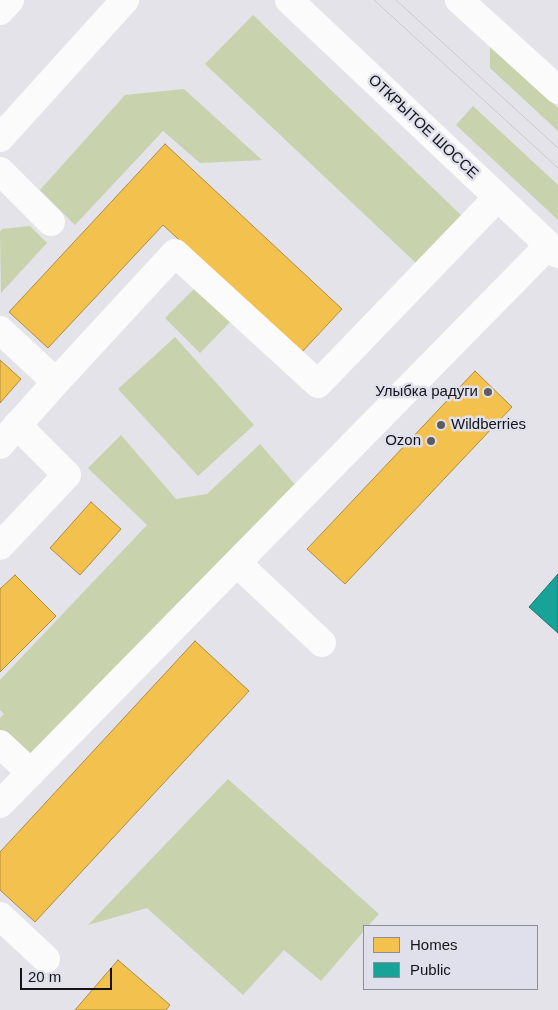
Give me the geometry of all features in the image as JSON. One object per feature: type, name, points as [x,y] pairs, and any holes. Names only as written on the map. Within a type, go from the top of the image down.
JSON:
[{"type":"street","points":[[0,11],[10,0]]},
{"type":"street","points":[[0,138],[124,0]]},
{"type":"street","name":"ОТКРЫТОЕ ШОССЕ","points":[[289,0],[553,250]]},
{"type":"street","points":[[459,0],[558,90]]},
{"type":"street","points":[[0,171],[51,222]]},
{"type":"street","points":[[0,546],[67,475],[9,435],[176,253],[318,384],[497,198]]},
{"type":"street","points":[[0,804],[236,564],[553,250]]},
{"type":"street","points":[[0,330],[56,382]]},
{"type":"street","points":[[236,564],[322,643]]},
{"type":"street","points":[[0,744],[31,773]]},
{"type":"street","points":[[0,916],[46,959]]},
{"type":"green space","points":[[253,15],[463,217],[417,264],[205,64]]},
{"type":"green space","points":[[490,44],[558,108],[558,131],[490,68]]},
{"type":"green space","points":[[184,89],[262,160],[200,163],[163,131],[75,225],[40,190],[125,95]]},
{"type":"green space","points":[[473,106],[558,185],[558,220],[456,125]]},
{"type":"green space","points":[[30,226],[47,243],[1,293],[0,232],[2,229]]},
{"type":"green space","points":[[197,286],[233,319],[200,353],[165,318]]},
{"type":"green space","points":[[175,337],[254,425],[198,476],[118,389]]},
{"type":"green space","points":[[121,435],[176,499],[207,494],[260,444],[298,488],[29,761],[0,732],[0,718],[4,714],[0,710],[0,680],[147,525],[88,468]]},
{"type":"green space","points":[[228,779],[379,914],[369,925],[363,925],[363,932],[321,981],[284,950],[243,995],[147,908],[88,925]]},
{"type":"building: Homes","points":[[165,144],[342,309],[301,353],[163,225],[48,348],[9,312]]},
{"type":"building: Homes","points":[[0,360],[21,379],[0,403]]},
{"type":"building: Homes","points":[[475,371],[512,407],[345,584],[307,549]]},
{"type":"building: Homes","points":[[91,502],[121,529],[80,575],[50,548]]},
{"type":"building: Homes","points":[[15,575],[56,616],[0,672],[0,589]]},
{"type":"building: Homes","points":[[195,641],[249,691],[35,922],[0,890],[0,852]]},
{"type":"building: Homes","points":[[118,960],[170,1005],[166,1010],[75,1010]]},
{"type":"building: Public","points":[[558,574],[558,633],[529,607]]},
{"type":"tram line","points":[[374,0],[558,168]]},
{"type":"tram line","points":[[396,0],[558,148]]},
{"type":"place","name":"Улыбка радуги","points":[[488,392]]},
{"type":"place","name":"Wildberries","points":[[441,425]]},
{"type":"place","name":"Ozon","points":[[431,441]]}]
